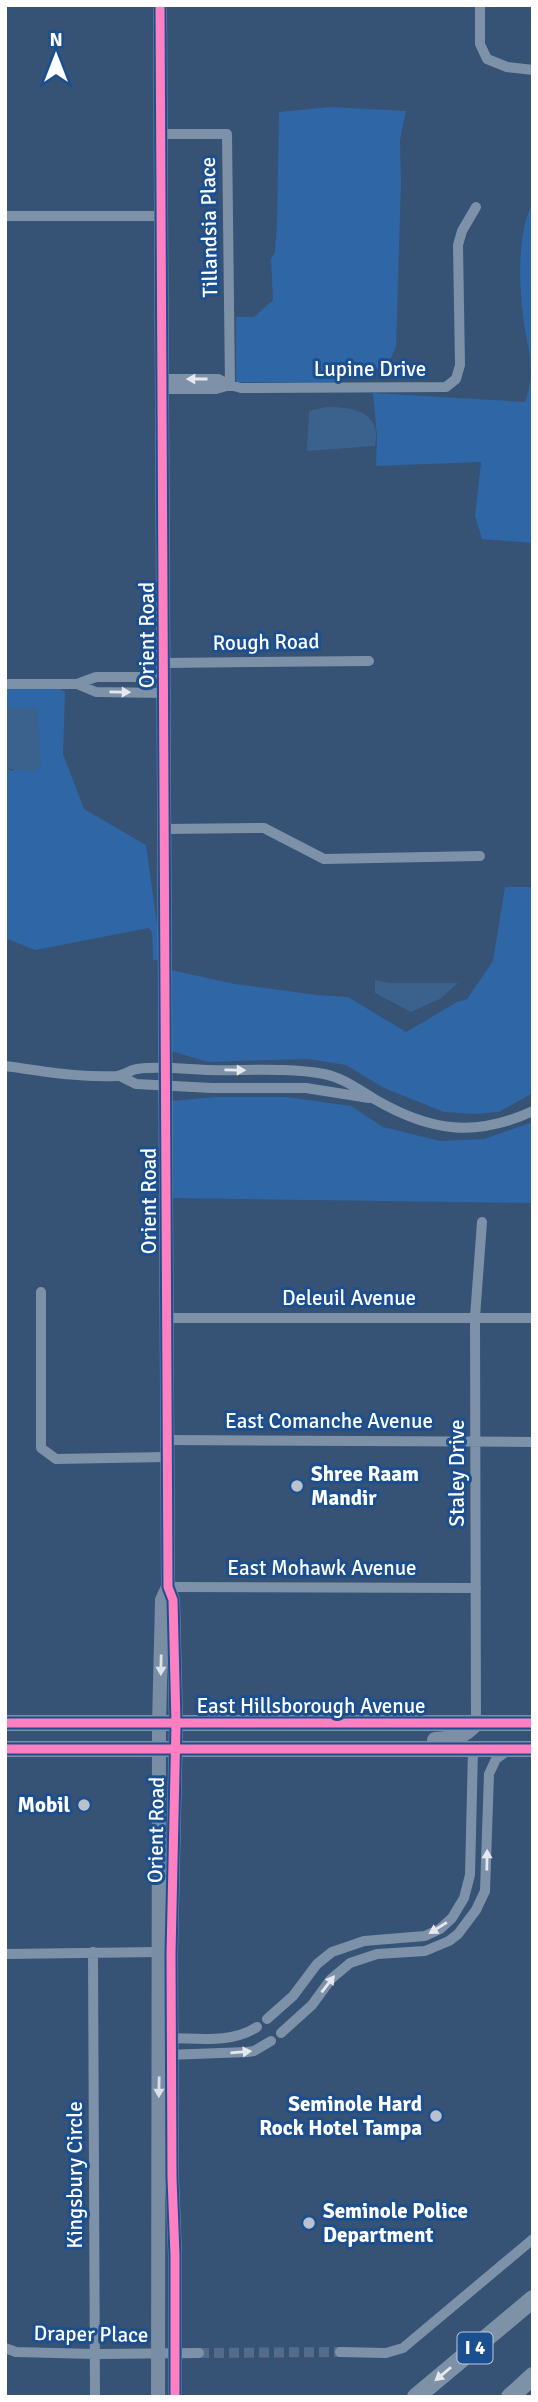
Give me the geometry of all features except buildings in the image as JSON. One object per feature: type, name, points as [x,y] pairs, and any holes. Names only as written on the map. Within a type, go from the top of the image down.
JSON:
[{"type":"highway","name":"I 4","points":[[416,2397],[533,2299]]},
{"type":"highway","points":[[510,2397],[533,2376]]},
{"type":"main road","name":"East Hillsborough Avenue","points":[[5,1723],[533,1723]]},
{"type":"main road","points":[[359,1748],[390,1741],[456,1738],[476,1723]]},
{"type":"main road","points":[[473,1749],[483,1738],[494,1733],[533,1732]]},
{"type":"main road","points":[[5,1749],[533,1749]]},
{"type":"street","name":"Orient Road","points":[[158,2397],[166,2038],[171,1955],[167,1724],[173,1600],[168,1587],[166,1457],[167,1069],[160,5]]},
{"type":"street","points":[[481,5],[480,44],[487,59],[507,67],[532,70]]},
{"type":"street","name":"Tillandsia Place","points":[[161,134],[227,134],[230,386]]},
{"type":"street","name":"Lupine Drive","points":[[230,386],[438,388],[451,384],[459,373],[460,365],[458,246],[462,230],[476,207]]},
{"type":"street","points":[[5,216],[161,216]]},
{"type":"street","points":[[162,384],[216,389],[230,386]]},
{"type":"street","name":"Rough Road","points":[[77,684],[96,677],[164,670],[369,661]]},
{"type":"street","points":[[5,684],[77,684],[96,692],[165,693]]},
{"type":"street","points":[[166,829],[264,828],[324,859],[481,856]]},
{"type":"street","points":[[5,1066],[77,1075],[120,1076],[136,1069],[294,1071],[324,1074],[346,1081],[411,1118],[440,1127],[501,1124],[533,1111]]},
{"type":"street","points":[[120,1076],[136,1084],[306,1088],[375,1099]]},
{"type":"street","name":"Staley Drive","points":[[476,1723],[475,1317],[482,1222]]},
{"type":"street","points":[[41,1292],[41,1448],[56,1459],[166,1457]]},
{"type":"street","name":"Deleuil Avenue","points":[[165,1318],[533,1318]]},
{"type":"street","name":"East Comanche Avenue","points":[[166,1440],[533,1442]]},
{"type":"street","name":"East Mohawk Avenue","points":[[168,1587],[476,1588]]},
{"type":"street","name":"Orient Road","points":[[166,2038],[160,1952],[167,1749]]},
{"type":"street","points":[[267,2019],[293,1996],[317,1964],[332,1952],[364,1941],[425,1936],[440,1929],[452,1918],[467,1891],[471,1867],[473,1749]]},
{"type":"street","points":[[281,2033],[312,2005],[331,1979],[350,1963],[377,1954],[425,1951],[449,1941],[458,1934],[476,1910],[485,1891],[489,1774],[496,1759],[509,1749]]},
{"type":"street","name":"Kingsbury Circle","points":[[93,1952],[95,2397]]},
{"type":"street","points":[[5,1954],[160,1952]]},
{"type":"street","points":[[166,2038],[224,2039],[241,2036],[257,2027]]},
{"type":"street","points":[[166,2055],[247,2052],[271,2041]]},
{"type":"street","name":"Orient Road","points":[[166,2055],[172,2178],[175,2397]]},
{"type":"street","points":[[340,2352],[386,2353],[403,2348],[533,2239]]},
{"type":"street","name":"Draper Place","points":[[5,2348],[16,2352],[199,2353]]},
{"type":"shaded area","points":[[330,107],[406,111],[400,140],[396,347],[387,366],[355,374],[341,374],[341,383],[236,382],[236,317],[254,317],[273,300],[271,259],[275,252],[277,222],[279,112]]},
{"type":"shaded area","points":[[533,202],[533,543],[482,539],[475,516],[481,462],[376,466],[377,436],[373,393],[525,402],[531,369],[523,316],[520,258],[524,228]]},
{"type":"shaded area","points":[[327,407],[347,408],[364,414],[374,426],[375,446],[307,451],[309,411]]},
{"type":"shaded area","points":[[5,689],[61,689],[65,692],[63,754],[84,809],[146,845],[162,960],[153,960],[152,932],[149,928],[35,950],[5,938],[5,768],[13,771],[37,708],[5,708]]},
{"type":"shaded area","points":[[5,708],[37,708],[41,767],[34,772],[5,768]]},
{"type":"shaded area","points":[[505,887],[533,887],[533,1093],[499,1112],[444,1112],[384,1088],[346,1065],[308,1059],[208,1062],[171,1051],[171,970],[235,984],[348,997],[406,1032],[457,1002],[467,999],[493,961]]},
{"type":"shaded area","points":[[375,980],[389,983],[458,983],[440,999],[411,1012],[375,993]]},
{"type":"shaded area","points":[[215,1097],[287,1097],[351,1106],[383,1127],[440,1141],[484,1139],[533,1122],[533,1203],[172,1198],[172,1101]]},
{"type":"tunnel","points":[[199,2353],[340,2352]]},
{"type":"cycle path","points":[[160,5],[168,1587],[173,1600],[176,1724],[171,1954],[175,2397]]},
{"type":"cycle path","points":[[5,1723],[533,1723]]},
{"type":"cycle path","points":[[5,1749],[533,1749]]},
{"type":"place","name":"Shree Raam Mandir","points":[[297,1486]]},
{"type":"place","name":"Mobil","points":[[84,1805]]},
{"type":"place","name":"Seminole Hard Rock Hotel Tampa","points":[[436,2116]]},
{"type":"place","name":"Seminole Police Department","points":[[309,2223]]}]
